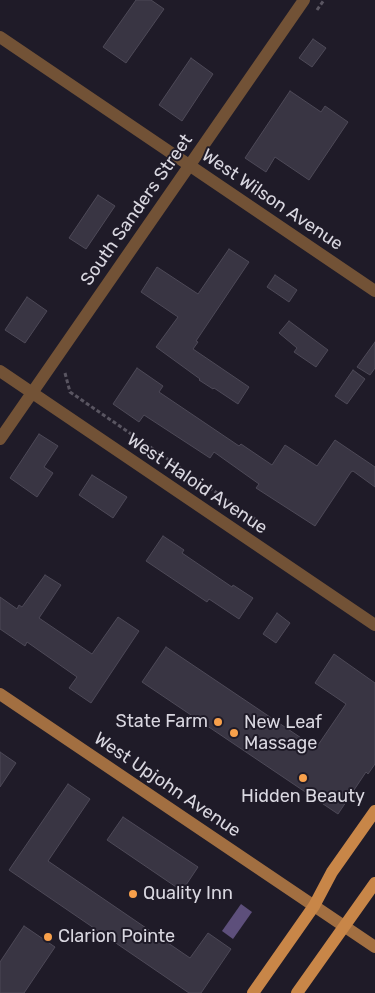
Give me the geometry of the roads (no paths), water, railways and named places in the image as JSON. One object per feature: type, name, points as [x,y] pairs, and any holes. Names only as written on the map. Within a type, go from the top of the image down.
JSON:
[{"type":"main road","name":"West Upjohn Avenue","points":[[0,694],[375,947]]},
{"type":"main road","points":[[253,993],[314,906],[332,872],[375,811]]},
{"type":"main road","points":[[297,993],[375,883]]},
{"type":"street","name":"South Sanders Street","points":[[0,439],[304,0]]},
{"type":"street","name":"West Wilson Avenue","points":[[0,37],[375,291]]},
{"type":"street","name":"West Haloid Avenue","points":[[0,371],[375,625]]},
{"type":"place","name":"State Farm","points":[[218,722]]},
{"type":"place","name":"New Leaf Massage","points":[[234,733]]},
{"type":"place","name":"Hidden Beauty","points":[[303,778]]},
{"type":"place","name":"Quality Inn","points":[[133,894]]},
{"type":"place","name":"Clarion Pointe","points":[[48,937]]}]
